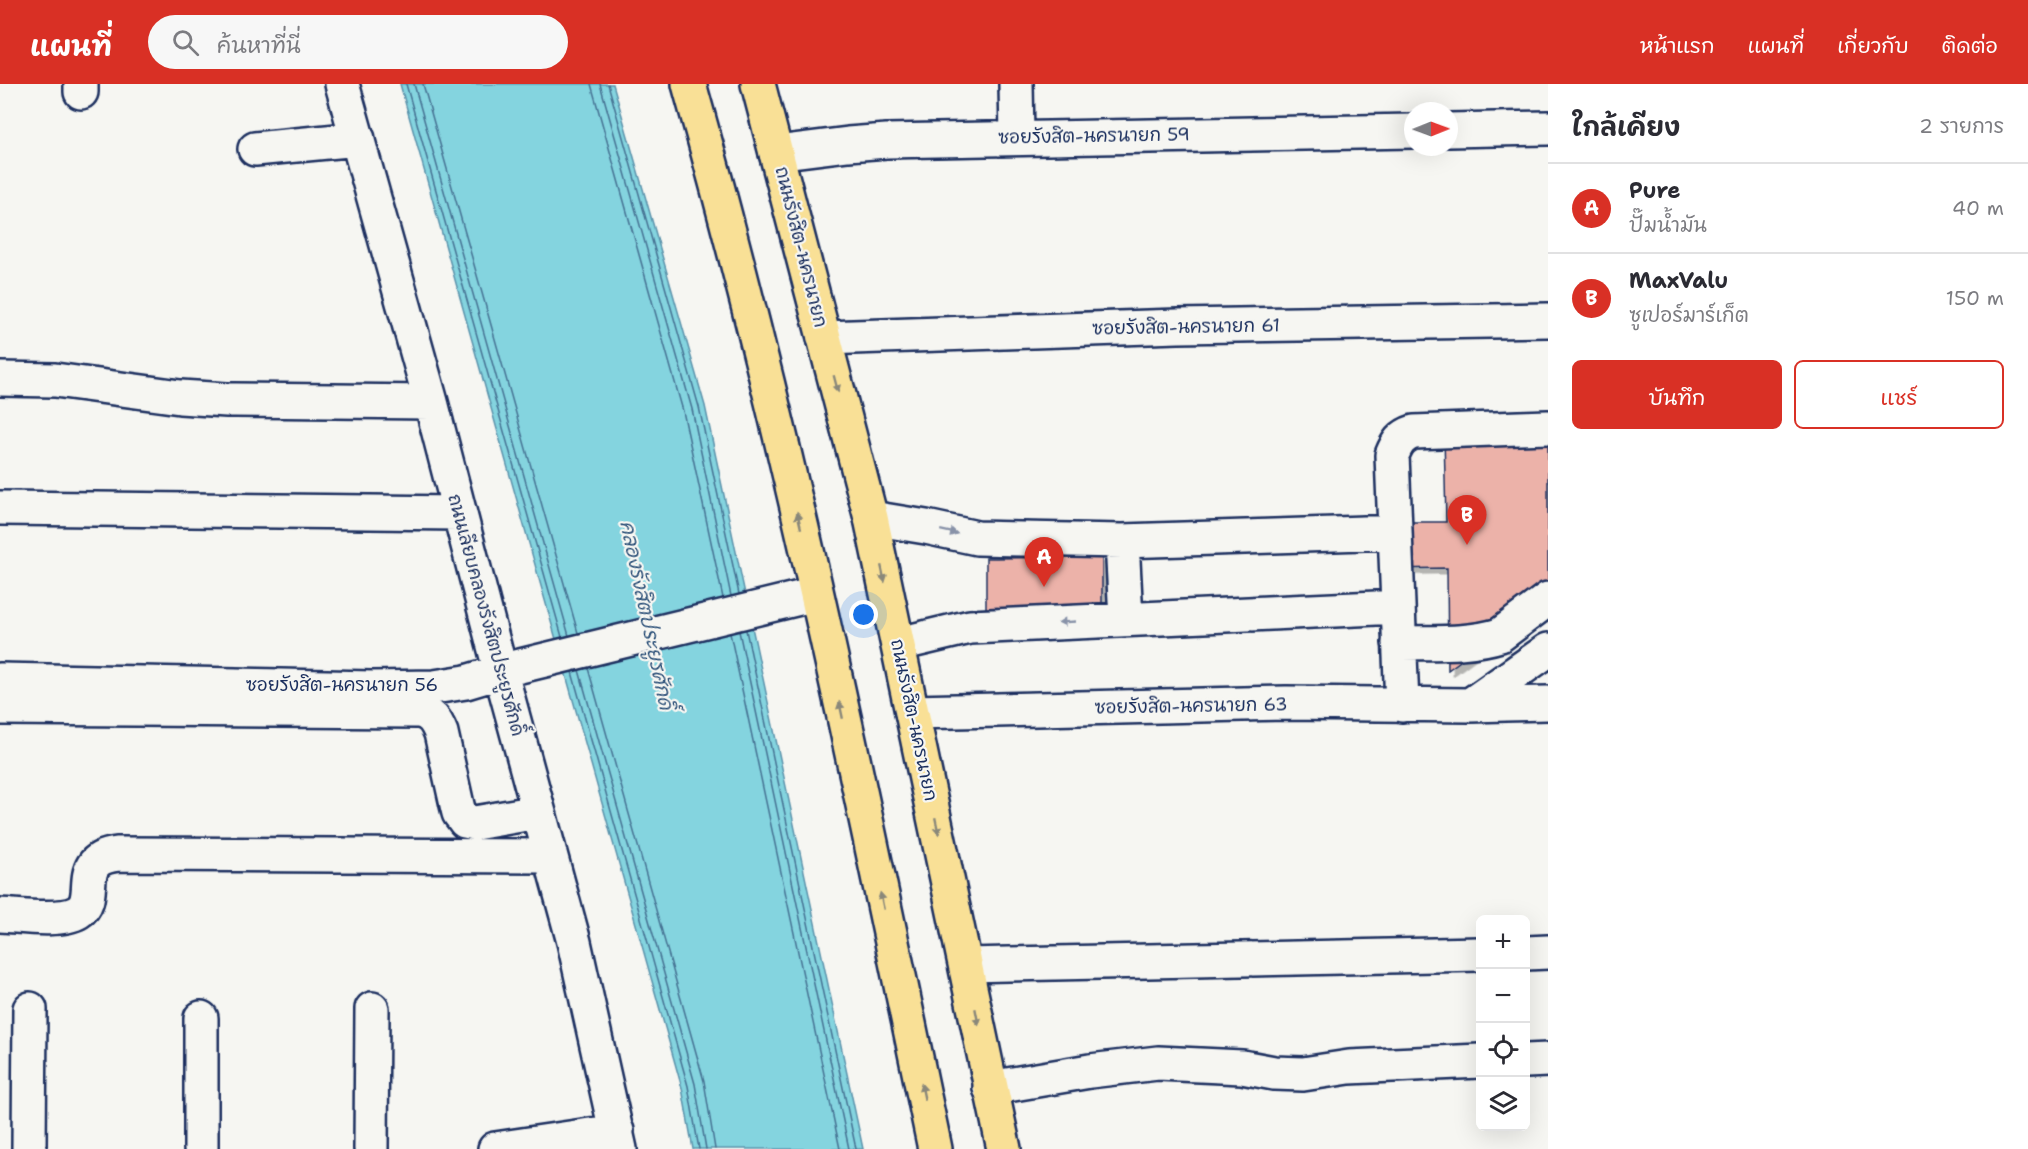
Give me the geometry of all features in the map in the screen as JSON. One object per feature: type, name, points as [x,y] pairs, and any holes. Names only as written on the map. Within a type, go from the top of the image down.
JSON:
[{"type":"main road","points":[[688,84],[767,384],[816,594],[935,1149]]},
{"type":"main road","name":"ถนนรังสิต-นครนายก","points":[[758,84],[871,518],[1004,1149]]},
{"type":"street","name":"ถนนเลียบคลองรังสิตประยูรศักดิ์","points":[[342,84],[431,402],[459,513],[508,670],[538,812],[574,942],[618,1140]]},
{"type":"street","points":[[1016,84],[1017,138]]},
{"type":"street","points":[[1458,130],[1548,128]]},
{"type":"street","name":"ซอยรังสิต-นครนายก 59","points":[[776,153],[848,144],[1017,138],[1404,131]]},
{"type":"street","points":[[255,149],[358,139]]},
{"type":"street","name":"ซอยรังสิต-นครนายก 61","points":[[824,338],[1190,326],[1548,320]]},
{"type":"street","points":[[0,379],[55,380],[180,397],[227,400],[431,402]]},
{"type":"street","points":[[1402,705],[1392,455],[1403,435],[1414,432],[1548,427]]},
{"type":"street","points":[[0,508],[459,513]]},
{"type":"street","points":[[871,518],[977,538],[1122,541],[1395,532]]},
{"type":"street","points":[[1122,541],[1126,619]]},
{"type":"street","name":"ซอยรังสิต-นครนายก 56","points":[[0,680],[372,688],[434,687],[466,682],[816,594]]},
{"type":"street","points":[[1399,644],[1464,641],[1500,635],[1548,599]]},
{"type":"street","points":[[899,644],[970,627],[1398,607]]},
{"type":"street","points":[[1470,705],[1548,650]]},
{"type":"street","name":"ซอยรังสิต-นครนายก 63","points":[[912,712],[1286,703],[1402,705],[1548,703]]},
{"type":"street","points":[[0,708],[419,711],[429,713],[437,723],[459,813],[465,821],[475,823],[538,812]]},
{"type":"street","points":[[0,915],[62,916],[77,913],[83,908],[87,899],[89,876],[95,863],[105,855],[550,856]]},
{"type":"street","points":[[1530,953],[1548,952]]},
{"type":"street","points":[[966,965],[1476,954]]},
{"type":"street","points":[[29,1149],[30,1009]]},
{"type":"street","points":[[371,1149],[372,1009]]},
{"type":"street","points":[[201,1018],[201,1149]]},
{"type":"street","points":[[1530,1060],[1548,1060]]},
{"type":"street","points":[[990,1088],[1090,1071],[1158,1063],[1303,1074],[1349,1067],[1476,1061]]},
{"type":"street","points":[[495,1149],[618,1140]]},
{"type":"water","name":"คลองรังสิตประยูรศักดิ์","points":[[400,84],[613,84],[705,406],[863,1149],[693,1149],[682,1088]]},
{"type":"building","points":[[1548,433],[1548,596],[1448,670],[1447,568],[1386,569],[1386,522],[1446,522],[1444,434]]},
{"type":"building","points":[[1102,557],[1102,616],[986,617],[986,558]]},
{"type":"place","name":"MaxValu","points":[[1467,545]]},
{"type":"place","name":"Pure","points":[[1044,587]]}]
